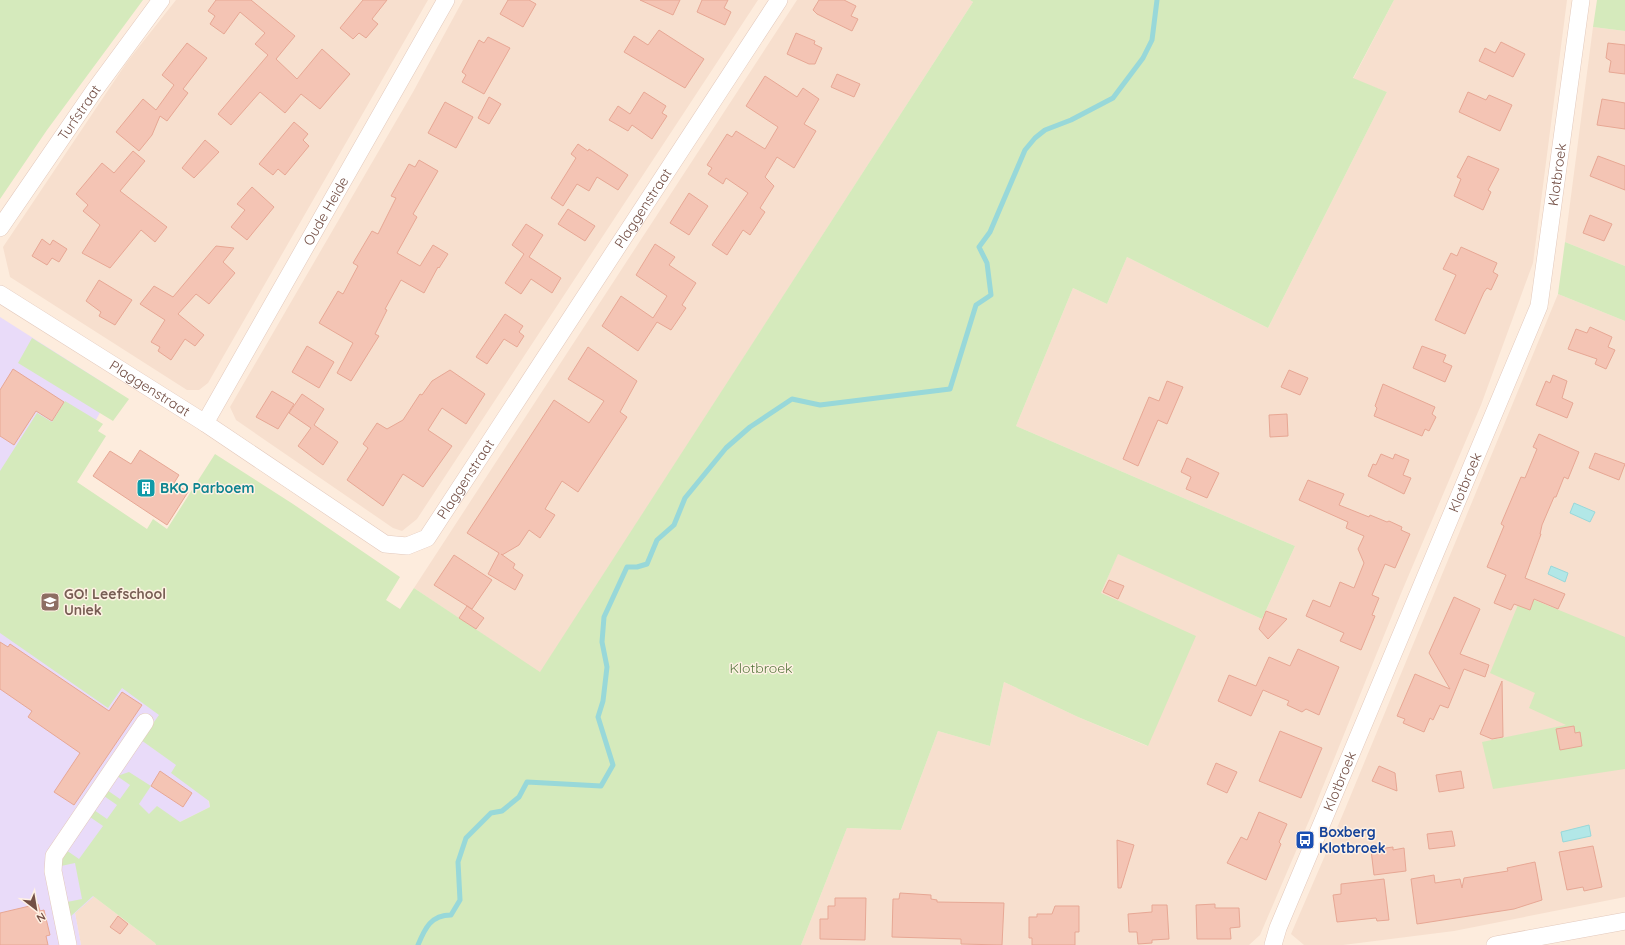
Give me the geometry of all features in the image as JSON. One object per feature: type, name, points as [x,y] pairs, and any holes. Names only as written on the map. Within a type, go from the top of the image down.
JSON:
[{"type":"street","name":"Turfstraat","points":[[0,228],[94,91],[161,0]]},
{"type":"street","name":"Oude Heide","points":[[205,423],[446,0]]},
{"type":"street","name":"Plaggenstraat","points":[[0,294],[205,423],[385,544],[407,546],[427,538],[779,0]]},
{"type":"street","name":"Klotbroek","points":[[1273,945],[1278,928],[1539,306],[1581,0]]},
{"type":"street","points":[[68,945],[53,871],[54,856],[144,722]]},
{"type":"street","points":[[1495,945],[1625,921]]},
{"type":"shaded area","points":[[176,0],[428,0],[208,383],[199,390],[187,390],[10,277],[3,247],[127,62]]},
{"type":"shaded area","points":[[463,0],[758,0],[417,519],[402,531],[393,528],[236,420],[230,407],[413,92]]},
{"type":"shaded area","points":[[797,0],[970,0],[973,2],[540,673],[414,588]]},
{"type":"shaded area","points":[[1394,0],[1567,0],[1533,263],[1481,405],[1402,591],[1311,816],[1260,935],[1249,945],[801,945],[847,828],[901,830],[938,731],[990,746],[1004,682],[1078,717],[1147,746],[1101,593],[1118,553],[1262,619],[1295,546],[1016,426],[1073,288],[1107,304],[1127,257],[1268,328],[1387,92],[1353,79]]},
{"type":"shaded area","points":[[1593,27],[1625,31],[1625,266],[1565,242]]},
{"type":"shaded area","points":[[1558,294],[1625,321],[1625,897],[1454,931],[1343,945],[1304,945],[1291,934],[1343,814]]},
{"type":"shaded area","name":"GO! Leefschool Uniek","points":[[0,317],[113,389],[22,554],[182,697],[210,807],[180,822],[75,913],[81,945],[0,945]]},
{"type":"shaded area","points":[[93,896],[156,945],[81,945],[75,913]]},
{"type":"green space","points":[[0,0],[143,0],[47,130],[0,199]]},
{"type":"green space","name":"Klotbroek","points":[[970,0],[1394,0],[1353,78],[1387,92],[1268,328],[1127,257],[1107,304],[1073,288],[1016,426],[1295,546],[1262,619],[1118,554],[1101,593],[1196,636],[1148,746],[1078,717],[1004,682],[990,746],[938,731],[901,830],[847,828],[801,945],[156,945],[93,896],[70,917],[67,902],[82,899],[75,863],[61,866],[62,857],[66,850],[79,859],[103,826],[90,817],[94,810],[107,819],[117,805],[104,796],[107,790],[120,799],[130,785],[117,776],[129,772],[151,786],[139,804],[149,814],[157,806],[180,822],[210,807],[209,801],[171,773],[176,765],[141,740],[159,715],[122,688],[108,708],[0,633],[0,471],[37,413],[52,422],[65,401],[103,424],[98,431],[106,436],[77,482],[147,529],[153,519],[167,529],[215,454],[293,504],[400,577],[386,600],[400,609],[414,588],[540,672],[973,2]]},
{"type":"green space","points":[[1597,0],[1625,0],[1625,31],[1593,27]]},
{"type":"green space","points":[[1565,242],[1625,266],[1625,321],[1558,294]]},
{"type":"green space","points":[[32,338],[129,399],[113,421],[18,363]]},
{"type":"green space","points":[[1522,595],[1625,637],[1625,769],[1493,789],[1482,742],[1566,725],[1529,708],[1535,693],[1490,673]]},
{"type":"water","points":[[1574,503],[1595,512],[1590,522],[1570,513]]},
{"type":"water","points":[[1551,566],[1568,573],[1565,582],[1548,574]]},
{"type":"water","points":[[1589,825],[1591,836],[1563,842],[1561,832]]},
{"type":"building","points":[[216,0],[251,0],[295,36],[276,59],[297,79],[322,49],[350,74],[320,109],[301,94],[285,113],[260,92],[231,125],[218,114],[268,55],[255,44],[265,33],[240,12],[224,34],[210,24],[215,16],[208,11]]},
{"type":"building","points":[[363,0],[387,0],[372,19],[378,24],[366,38],[359,33],[353,39],[340,28]]},
{"type":"building","points":[[508,0],[529,0],[536,4],[523,27],[500,14]]},
{"type":"building","points":[[640,0],[680,0],[673,15]]},
{"type":"building","points":[[702,0],[728,0],[724,8],[731,12],[725,25],[697,12]]},
{"type":"building","points":[[819,0],[844,0],[856,6],[851,16],[858,19],[852,31],[817,14],[813,10]]},
{"type":"building","points":[[659,30],[704,59],[685,88],[624,52],[634,36],[648,45]]},
{"type":"building","points":[[796,33],[815,41],[814,44],[822,48],[815,64],[809,64],[787,54]]},
{"type":"building","points":[[488,37],[510,48],[484,94],[462,82],[466,75],[462,72],[479,40],[484,43]]},
{"type":"building","points":[[1501,42],[1525,54],[1513,77],[1479,61],[1485,48],[1495,53]]},
{"type":"building","points":[[187,43],[207,58],[183,89],[188,93],[167,121],[160,116],[152,135],[139,151],[116,132],[143,99],[156,110],[174,85],[162,75]]},
{"type":"building","points":[[1608,43],[1625,45],[1625,74],[1609,72],[1611,61],[1606,58]]},
{"type":"building","points":[[837,74],[860,84],[854,97],[831,87]]},
{"type":"building","points":[[765,76],[797,97],[803,88],[819,99],[804,124],[816,131],[794,168],[777,157],[765,177],[774,186],[760,208],[765,212],[750,235],[743,230],[727,255],[712,245],[748,193],[726,178],[723,184],[708,174],[712,168],[707,165],[727,134],[732,137],[736,131],[765,149],[778,127],[746,106]]},
{"type":"building","points":[[644,92],[666,106],[662,113],[667,116],[652,139],[632,125],[628,131],[609,120],[618,106],[630,114]]},
{"type":"building","points":[[1468,92],[1486,100],[1489,95],[1512,105],[1500,131],[1459,112]]},
{"type":"building","points":[[489,97],[501,104],[489,124],[478,118]]},
{"type":"building","points":[[1602,99],[1625,103],[1625,129],[1597,125]]},
{"type":"building","points":[[445,102],[473,117],[456,148],[428,133]]},
{"type":"building","points":[[294,122],[308,134],[303,140],[309,146],[285,175],[278,169],[273,175],[259,164]]},
{"type":"building","points":[[205,140],[219,152],[194,178],[182,168]]},
{"type":"building","points":[[578,144],[588,151],[589,149],[628,175],[618,190],[597,177],[589,191],[577,184],[563,206],[551,198],[576,158],[571,154]]},
{"type":"building","points":[[133,151],[145,161],[120,191],[167,227],[155,242],[141,230],[110,268],[82,253],[100,225],[83,211],[88,205],[76,194],[102,163],[114,173]]},
{"type":"building","points":[[1468,156],[1499,169],[1488,190],[1491,192],[1483,210],[1454,196],[1461,179],[1457,177]]},
{"type":"building","points":[[1598,156],[1625,166],[1625,190],[1590,176]]},
{"type":"building","points":[[419,160],[438,171],[413,214],[417,217],[397,253],[420,266],[433,245],[448,254],[439,268],[438,267],[424,293],[401,280],[385,309],[387,310],[375,334],[379,336],[351,381],[337,373],[353,343],[319,323],[338,291],[343,294],[358,266],[353,263],[372,231],[378,234],[396,198],[391,196],[409,164],[415,167]]},
{"type":"building","points":[[252,187],[274,207],[247,240],[231,227],[245,210],[237,204]]},
{"type":"building","points":[[689,193],[708,206],[689,235],[670,223]]},
{"type":"building","points":[[568,209],[595,226],[585,241],[558,224]]},
{"type":"building","points":[[1590,215],[1612,224],[1604,241],[1583,233]]},
{"type":"building","points":[[526,224],[543,235],[529,257],[561,278],[552,293],[531,279],[521,294],[505,283],[524,254],[512,245]]},
{"type":"building","points":[[42,239],[50,245],[53,240],[67,249],[59,262],[52,258],[47,265],[32,256]]},
{"type":"building","points":[[655,244],[675,257],[669,265],[696,283],[682,305],[686,308],[671,330],[657,322],[638,351],[602,326],[621,296],[653,318],[667,296],[636,275]]},
{"type":"building","points":[[216,246],[234,248],[223,262],[235,273],[209,304],[196,294],[178,314],[204,335],[195,346],[185,339],[171,360],[158,351],[160,347],[151,342],[165,320],[140,304],[154,286],[173,297]]},
{"type":"building","points":[[1461,247],[1497,263],[1493,272],[1498,275],[1491,290],[1487,288],[1484,292],[1465,334],[1435,320],[1456,275],[1443,269],[1451,253],[1457,256]]},
{"type":"building","points":[[99,280],[132,300],[115,325],[99,316],[101,312],[86,301]]},
{"type":"building","points":[[505,314],[523,326],[519,332],[524,336],[517,347],[504,339],[487,364],[476,357]]},
{"type":"building","points":[[1590,327],[1612,337],[1608,347],[1615,350],[1606,369],[1595,364],[1597,359],[1568,349],[1576,329],[1587,333]]},
{"type":"building","points":[[307,346],[334,362],[319,388],[292,372]]},
{"type":"building","points":[[1422,346],[1446,355],[1443,362],[1452,366],[1445,382],[1413,368]]},
{"type":"building","points":[[588,347],[637,381],[620,412],[627,417],[578,492],[562,481],[545,509],[555,515],[540,538],[529,530],[519,545],[502,555],[515,564],[513,568],[523,575],[515,590],[488,574],[499,553],[467,533],[554,400],[589,423],[604,401],[568,379]]},
{"type":"building","points":[[13,369],[64,402],[52,421],[36,411],[14,445],[0,436],[0,390]]},
{"type":"building","points":[[450,370],[485,394],[466,424],[442,408],[428,430],[452,446],[423,487],[403,474],[383,506],[347,480],[368,448],[363,444],[377,423],[387,429],[403,420],[420,394],[422,395],[432,381]]},
{"type":"building","points":[[1289,370],[1308,378],[1300,395],[1281,387]]},
{"type":"building","points":[[1553,375],[1567,381],[1562,398],[1573,403],[1567,418],[1536,405],[1546,381],[1550,383]]},
{"type":"building","points":[[1167,381],[1183,387],[1167,424],[1158,420],[1138,466],[1123,459],[1149,397],[1159,401]]},
{"type":"building","points":[[1383,384],[1435,407],[1432,414],[1436,417],[1429,431],[1425,429],[1422,436],[1374,416],[1377,408],[1375,406]]},
{"type":"building","points":[[272,391],[294,404],[278,429],[256,417]]},
{"type":"building","points":[[302,394],[324,409],[314,425],[338,442],[323,465],[298,446],[311,428],[289,413]]},
{"type":"building","points":[[1287,414],[1288,436],[1270,437],[1269,415]]},
{"type":"building","points":[[1539,434],[1579,452],[1568,479],[1564,477],[1542,525],[1541,534],[1525,578],[1565,594],[1558,609],[1534,599],[1530,610],[1514,604],[1511,610],[1494,603],[1506,575],[1487,567],[1504,526],[1501,524],[1521,477],[1525,478],[1537,449],[1533,447]]},
{"type":"building","name":"BKO Parboem","points":[[140,450],[179,475],[174,483],[188,492],[167,525],[93,476],[110,451],[131,464]]},
{"type":"building","points":[[1595,453],[1625,464],[1619,480],[1589,468]]},
{"type":"building","points":[[1381,454],[1393,459],[1395,454],[1409,460],[1403,475],[1411,478],[1404,494],[1368,476],[1373,464],[1376,465]]},
{"type":"building","points":[[1187,458],[1219,473],[1207,498],[1186,489],[1191,477],[1181,472]]},
{"type":"building","points":[[1308,480],[1344,494],[1339,505],[1369,517],[1370,515],[1387,522],[1389,521],[1402,527],[1401,530],[1410,534],[1395,568],[1385,564],[1372,595],[1379,598],[1372,615],[1375,616],[1361,650],[1340,641],[1344,633],[1306,616],[1313,600],[1330,607],[1340,582],[1354,588],[1364,563],[1358,549],[1364,536],[1346,528],[1348,522],[1299,500]]},
{"type":"building","points":[[454,555],[492,580],[472,609],[434,585]]},
{"type":"building","points":[[1109,580],[1124,586],[1118,599],[1103,592]]},
{"type":"building","points":[[1454,597],[1480,609],[1460,654],[1489,665],[1485,677],[1464,669],[1448,708],[1440,705],[1433,720],[1430,718],[1424,732],[1403,723],[1405,719],[1397,716],[1415,674],[1450,689],[1429,653]]},
{"type":"building","points":[[467,606],[484,618],[476,629],[459,618]]},
{"type":"building","points":[[1266,611],[1287,619],[1268,639],[1259,629]]},
{"type":"building","points":[[0,642],[8,647],[10,644],[109,711],[122,692],[142,705],[74,805],[54,792],[80,753],[28,717],[32,711],[0,689]]},
{"type":"building","points":[[1298,649],[1339,667],[1319,715],[1306,709],[1302,712],[1287,705],[1289,701],[1263,690],[1251,716],[1218,701],[1229,675],[1256,686],[1269,657],[1290,666]]},
{"type":"building","points":[[1502,681],[1503,737],[1492,739],[1480,734]]},
{"type":"building","points":[[1574,726],[1575,733],[1580,732],[1582,746],[1560,750],[1556,729]]},
{"type":"building","points":[[1280,731],[1322,748],[1301,798],[1259,781]]},
{"type":"building","points":[[1216,763],[1237,772],[1227,793],[1207,784]]},
{"type":"building","points":[[1379,766],[1395,773],[1397,791],[1372,781]]},
{"type":"building","points":[[160,771],[192,793],[183,807],[151,786]]},
{"type":"building","points":[[1461,771],[1464,788],[1439,792],[1436,775]]},
{"type":"building","points":[[1259,812],[1287,824],[1279,842],[1281,844],[1266,880],[1227,863],[1241,837],[1247,840]]},
{"type":"building","points":[[1452,831],[1455,846],[1429,849],[1427,834]]},
{"type":"building","points":[[1117,840],[1134,845],[1121,888],[1118,888]]},
{"type":"building","points":[[1593,846],[1602,887],[1584,891],[1583,887],[1567,890],[1559,852]]},
{"type":"building","points":[[1393,847],[1393,850],[1404,848],[1406,871],[1374,875],[1371,850]]},
{"type":"building","points":[[1535,862],[1542,900],[1514,909],[1417,924],[1411,879],[1434,875],[1435,883],[1460,879],[1462,888],[1464,878],[1508,871],[1507,868]]},
{"type":"building","points":[[1384,879],[1389,920],[1377,921],[1376,918],[1337,922],[1333,895],[1341,894],[1341,884]]},
{"type":"building","points":[[900,893],[931,895],[931,899],[937,900],[937,902],[1004,903],[1002,945],[961,944],[961,939],[892,937],[893,899],[899,899]]},
{"type":"building","points":[[835,898],[866,898],[865,940],[820,939],[820,919],[828,919],[828,906],[835,906]]},
{"type":"building","points":[[38,904],[40,911],[44,910],[50,935],[46,936],[48,945],[0,945],[0,913]]},
{"type":"building","points":[[1215,904],[1215,908],[1239,908],[1240,927],[1230,928],[1231,939],[1197,939],[1196,905]]},
{"type":"building","points":[[1152,905],[1167,905],[1169,939],[1152,940],[1152,943],[1138,944],[1137,932],[1129,932],[1128,914],[1152,912]]},
{"type":"building","points":[[1055,906],[1079,906],[1079,932],[1075,932],[1075,945],[1032,945],[1032,938],[1029,938],[1029,917],[1037,917],[1037,914],[1052,914]]},
{"type":"building","points":[[118,916],[128,924],[120,934],[110,927]]},
{"type":"waterway","points":[[418,945],[426,928],[438,917],[451,915],[460,900],[458,862],[466,838],[491,813],[502,811],[519,797],[527,782],[601,786],[613,765],[598,717],[603,701],[607,667],[602,642],[604,617],[627,567],[637,567],[647,564],[657,540],[674,525],[685,498],[726,448],[750,427],[792,399],[820,405],[950,389],[976,305],[991,295],[987,263],[979,247],[990,232],[1025,150],[1035,138],[1045,130],[1071,120],[1113,98],[1143,58],[1152,40],[1157,0]]},
{"type":"place","name":"BKO Parboem","points":[[146,488]]},
{"type":"place","name":"GO! Leefschool Uniek","points":[[50,602]]},
{"type":"place","name":"Boxberg Klotbroek","points":[[1305,840]]}]
